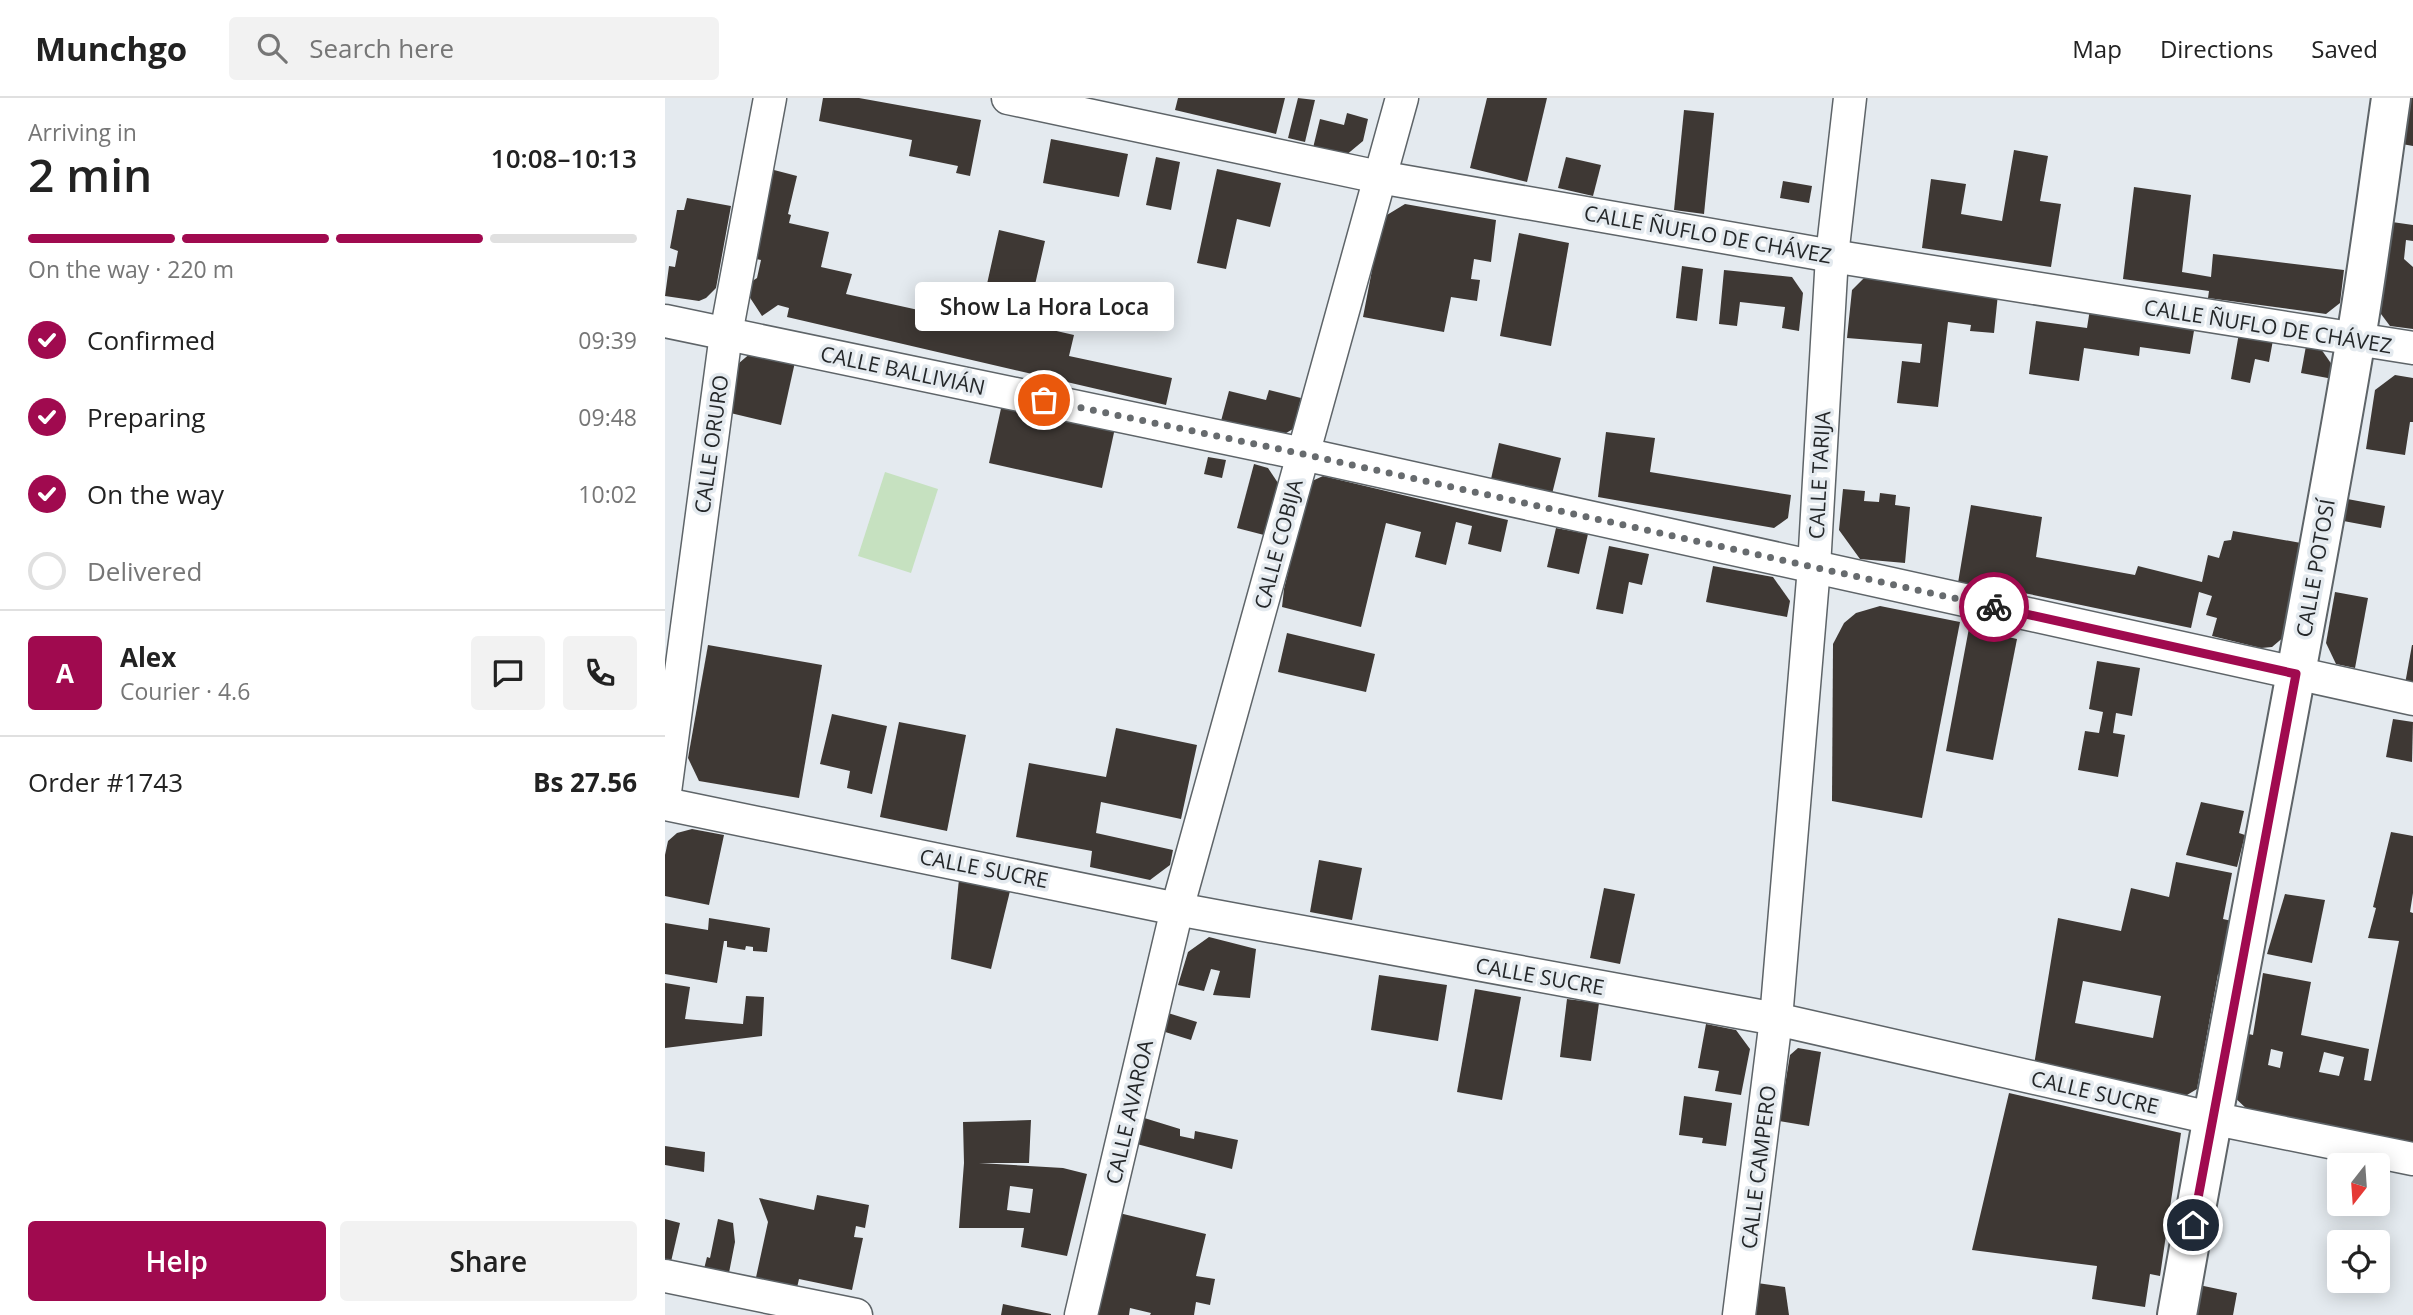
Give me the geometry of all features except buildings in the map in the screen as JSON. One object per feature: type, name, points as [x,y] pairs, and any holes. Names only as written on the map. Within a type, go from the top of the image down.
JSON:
[{"type":"street","name":"CALLE ORURO","points":[[665,792],[726,334],[770,98]]},
{"type":"street","name":"CALLE ÑUFLO DE CHÁVEZ","points":[[1008,98],[1379,177],[1832,256],[2413,348]]},
{"type":"street","name":"CALLE COBIJA","points":[[1177,909],[1402,98]]},
{"type":"street","name":"CALLE TARIJA","points":[[1776,1019],[1814,567],[1832,256],[1850,98]]},
{"type":"street","name":"CALLE POTOSÍ","points":[[2177,1315],[2355,340],[2391,98]]},
{"type":"street","name":"CALLE BALLIVIÁN","points":[[665,321],[1303,454],[2413,699]]},
{"type":"street","name":"CALLE SUCRE","points":[[665,804],[1177,909],[1776,1019],[2211,1118],[2413,1160]]},
{"type":"street","name":"CALLE AVAROA","points":[[1081,1315],[1177,909]]},
{"type":"street","name":"CALLE CAMPERO","points":[[1739,1315],[1776,1019]]},
{"type":"street","points":[[665,1276],[856,1315]]},
{"type":"green space","points":[[885,472],[938,489],[911,573],[858,556]]},
{"type":"way so far","points":[[1044,400],[1303,454],[1994,607]]},
{"type":"place","name":"Show La Hora Loca","points":[[1044,400]]},
{"type":"route","points":[[1994,607],[2296,674],[2193,1225]]}]
